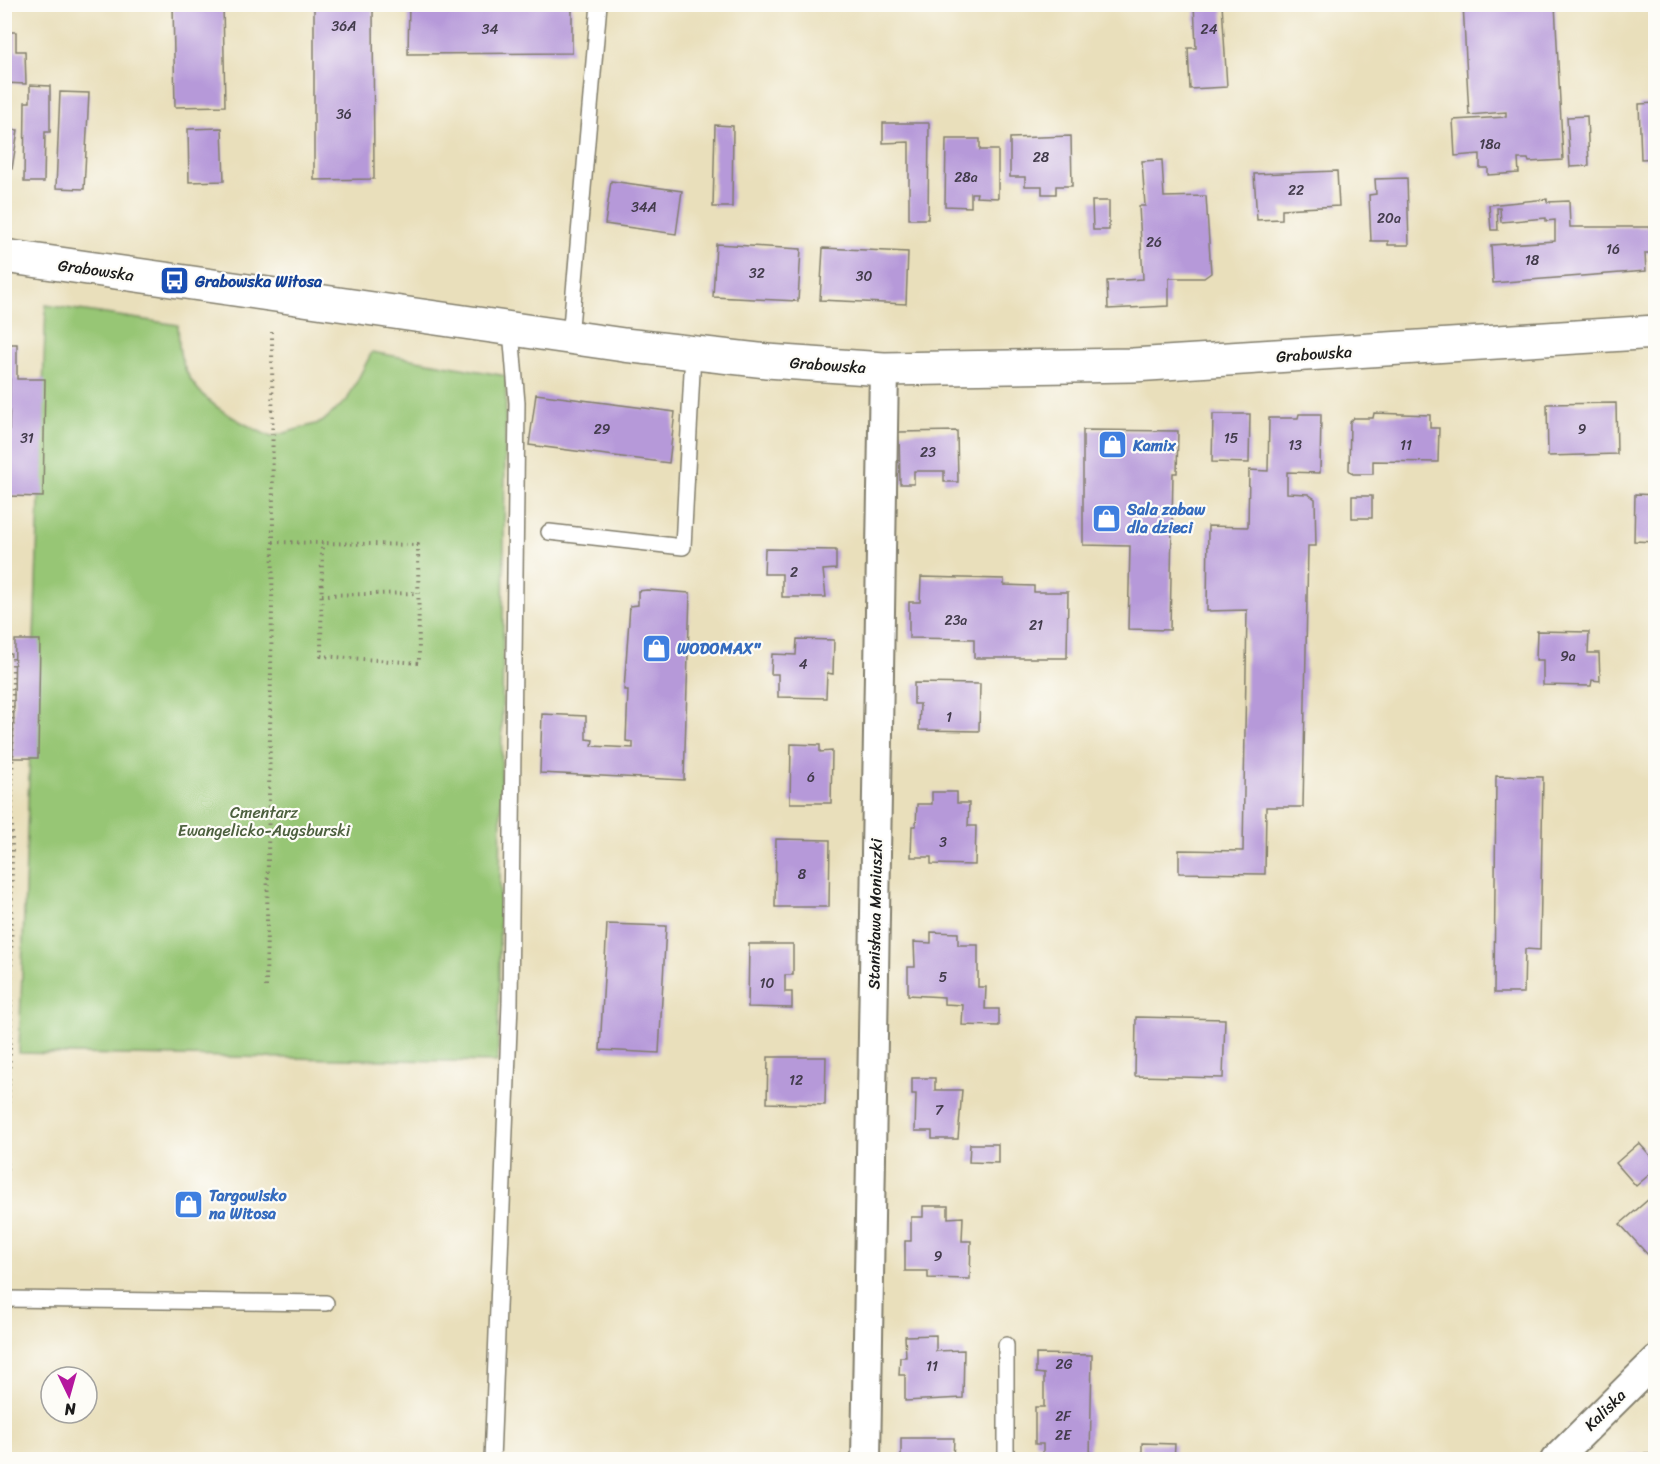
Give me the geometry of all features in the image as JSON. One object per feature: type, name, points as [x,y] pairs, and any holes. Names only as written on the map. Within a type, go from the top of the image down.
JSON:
[{"type":"street","name":"Grabowska","points":[[5,257],[570,338],[693,353],[884,369],[1133,365],[1656,332]]},
{"type":"street","name":"Stanisława Moniuszki","points":[[866,1460],[884,369]]},
{"type":"street","name":"Kaliska","points":[[1555,1460],[1656,1360]]},
{"type":"lane","points":[[570,338],[599,4]]},
{"type":"lane","points":[[492,1460],[510,1003],[518,403],[512,330]]},
{"type":"lane","points":[[549,532],[683,547],[693,353]]},
{"type":"lane","points":[[4,1299],[326,1303]]},
{"type":"lane","points":[[1006,1345],[1006,1460]]},
{"type":"path","points":[[266,987],[273,542],[272,332]]},
{"type":"path","points":[[273,542],[322,543],[418,545],[419,663],[321,656],[322,543]]},
{"type":"path","points":[[322,595],[418,593]]},
{"type":"path","points":[[4,655],[13,655],[12,969],[4,1255]]},
{"type":"path","points":[[4,969],[12,969]]},
{"type":"green space","name":"Cmentarz Ewangelicko-Augsburski","points":[[46,305],[178,325],[181,357],[195,385],[205,397],[230,416],[271,437],[322,422],[347,400],[372,352],[506,376],[498,1062],[19,1053]]},
{"type":"building","points":[[173,4],[223,4],[225,106],[175,107]]},
{"type":"building","points":[[314,4],[373,4],[374,179],[314,180]]},
{"type":"building","points":[[409,4],[572,4],[572,53],[408,54]]},
{"type":"building","points":[[1194,4],[1222,4],[1227,87],[1190,89],[1188,48],[1196,48]]},
{"type":"building","points":[[1463,4],[1555,4],[1563,160],[1529,162],[1528,159],[1518,159],[1519,173],[1488,175],[1488,168],[1480,168],[1480,154],[1455,156],[1453,120],[1506,117],[1506,112],[1469,115]]},
{"type":"building","points":[[4,32],[16,32],[16,51],[25,51],[26,84],[4,83]]},
{"type":"building","points":[[30,85],[50,86],[50,132],[45,132],[44,182],[24,182],[25,102],[30,102]]},
{"type":"building","points":[[60,92],[89,93],[84,189],[56,188]]},
{"type":"building","points":[[1656,103],[1656,158],[1641,159],[1639,104]]},
{"type":"building","points":[[1587,116],[1589,166],[1570,167],[1567,117]]},
{"type":"building","points":[[883,123],[929,123],[928,219],[909,219],[909,142],[883,143]]},
{"type":"building","points":[[715,125],[733,126],[732,207],[713,207]]},
{"type":"building","points":[[222,128],[224,181],[189,182],[188,129]]},
{"type":"building","points":[[4,129],[18,130],[12,169],[4,168]]},
{"type":"building","points":[[1071,136],[1072,186],[1056,186],[1056,194],[1042,194],[1042,186],[1025,186],[1025,177],[1010,177],[1010,138]]},
{"type":"building","points":[[946,139],[980,139],[980,150],[998,150],[998,198],[976,197],[977,193],[971,193],[971,207],[945,206]]},
{"type":"building","points":[[1162,160],[1164,197],[1206,196],[1211,273],[1204,278],[1169,278],[1169,306],[1108,309],[1107,281],[1143,279],[1139,206],[1145,206],[1142,161]]},
{"type":"building","points":[[1337,171],[1339,206],[1282,209],[1282,219],[1257,220],[1254,174]]},
{"type":"building","points":[[1407,178],[1409,245],[1388,245],[1388,241],[1371,241],[1369,195],[1376,194],[1375,179]]},
{"type":"building","points":[[611,181],[682,191],[676,234],[605,224]]},
{"type":"building","points":[[1547,199],[1547,202],[1569,201],[1570,227],[1654,227],[1656,253],[1645,253],[1646,271],[1493,283],[1491,245],[1555,241],[1555,220],[1546,221],[1546,218],[1501,222],[1500,208],[1497,208],[1498,230],[1491,230],[1489,205]]},
{"type":"building","points":[[1092,201],[1109,201],[1109,230],[1093,230]]},
{"type":"building","points":[[716,244],[801,249],[798,301],[713,297]]},
{"type":"building","points":[[823,248],[908,252],[906,304],[820,300]]},
{"type":"building","points":[[4,344],[17,344],[17,379],[45,379],[43,497],[8,496],[10,379],[4,379]]},
{"type":"building","points":[[536,394],[675,412],[669,463],[529,445]]},
{"type":"building","points":[[1616,403],[1617,454],[1548,456],[1547,404]]},
{"type":"building","points":[[1374,413],[1430,415],[1430,428],[1439,428],[1438,462],[1373,461],[1373,474],[1353,474],[1349,470],[1350,422],[1354,418],[1373,418]]},
{"type":"building","points":[[1213,414],[1250,414],[1249,463],[1212,462]]},
{"type":"building","points":[[1299,414],[1321,414],[1320,473],[1287,472],[1287,493],[1308,494],[1315,499],[1316,546],[1308,546],[1303,807],[1266,807],[1265,874],[1179,873],[1179,850],[1243,851],[1247,610],[1207,611],[1208,526],[1248,527],[1249,470],[1268,471],[1269,418],[1298,418]]},
{"type":"building","points":[[1083,430],[1178,431],[1177,473],[1173,473],[1170,630],[1128,629],[1130,546],[1083,545]]},
{"type":"building","points":[[957,431],[958,482],[944,482],[944,471],[914,471],[914,484],[900,484],[899,432]]},
{"type":"building","points":[[1635,494],[1656,495],[1656,542],[1634,541]]},
{"type":"building","points":[[1352,496],[1372,496],[1372,518],[1352,518]]},
{"type":"building","points":[[765,549],[836,550],[836,569],[823,570],[826,597],[782,597],[782,574],[764,574]]},
{"type":"building","points":[[921,577],[1004,579],[1004,585],[1034,586],[1034,592],[1068,592],[1067,658],[974,658],[974,639],[909,638],[909,602],[920,602]]},
{"type":"building","points":[[638,591],[690,593],[684,780],[540,773],[542,714],[586,716],[586,739],[593,740],[592,746],[633,748],[633,742],[626,741],[628,690],[624,690],[630,606],[638,605]]},
{"type":"building","points":[[1537,631],[1589,632],[1588,653],[1599,653],[1600,681],[1592,680],[1591,686],[1543,685],[1543,660],[1536,660]]},
{"type":"building","points":[[797,639],[834,640],[833,674],[827,673],[826,698],[778,697],[778,674],[771,674],[772,654],[796,655]]},
{"type":"building","points":[[15,640],[40,640],[38,758],[13,758]]},
{"type":"building","points":[[914,683],[980,684],[979,731],[919,730],[920,704],[914,704]]},
{"type":"building","points":[[791,744],[820,745],[820,752],[832,751],[831,803],[790,803]]},
{"type":"building","points":[[1496,776],[1543,777],[1540,950],[1525,949],[1524,993],[1494,993]]},
{"type":"building","points":[[932,792],[957,792],[957,803],[969,803],[968,826],[976,826],[975,865],[931,864],[931,857],[911,857],[912,826],[916,826],[917,804],[932,804]]},
{"type":"building","points":[[776,839],[830,840],[829,907],[775,907]]},
{"type":"building","points":[[607,924],[666,926],[659,1053],[600,1050]]},
{"type":"building","points":[[931,932],[958,933],[958,945],[978,945],[978,987],[986,987],[985,1009],[999,1009],[999,1026],[962,1025],[963,1005],[944,1004],[944,997],[908,995],[908,967],[915,967],[914,942],[931,943]]},
{"type":"building","points":[[749,944],[793,944],[793,975],[785,975],[785,992],[792,992],[792,1008],[748,1007]]},
{"type":"building","points":[[1136,1017],[1225,1019],[1223,1078],[1135,1076]]},
{"type":"building","points":[[768,1057],[826,1057],[825,1105],[767,1103]]},
{"type":"building","points":[[912,1078],[935,1078],[935,1090],[962,1090],[958,1139],[932,1139],[932,1131],[915,1131],[916,1094],[912,1094]]},
{"type":"building","points":[[1639,1143],[1656,1162],[1656,1169],[1636,1186],[1616,1163]]},
{"type":"building","points":[[970,1144],[998,1144],[998,1163],[969,1162]]},
{"type":"building","points":[[1656,1193],[1656,1247],[1648,1255],[1620,1224]]},
{"type":"building","points":[[923,1206],[948,1206],[948,1218],[963,1217],[962,1241],[971,1241],[970,1279],[928,1278],[928,1271],[905,1271],[905,1241],[911,1241],[911,1217],[923,1217]]},
{"type":"building","points":[[936,1335],[936,1351],[964,1350],[963,1398],[905,1401],[905,1375],[899,1375],[900,1357],[906,1357],[905,1336]]},
{"type":"building","points":[[1036,1354],[1092,1355],[1090,1460],[1043,1460],[1043,1444],[1035,1444],[1035,1407],[1044,1407],[1044,1374],[1036,1373]]},
{"type":"building","points":[[901,1438],[954,1438],[953,1460],[901,1460]]},
{"type":"building","points":[[1142,1443],[1175,1444],[1174,1460],[1142,1460]]},
{"type":"building","points":[[1630,1454],[1656,1454],[1656,1460],[1627,1460]]},
{"type":"place","name":"Grabowska Witosa","points":[[174,281]]},
{"type":"place","name":"Kamix","points":[[1112,445]]},
{"type":"place","name":"Sala zabaw dla dzieci","points":[[1106,518]]},
{"type":"place","name":"WODOMAX\"","points":[[656,648]]},
{"type":"place","name":"Targowisko na Witosa","points":[[188,1204]]}]
